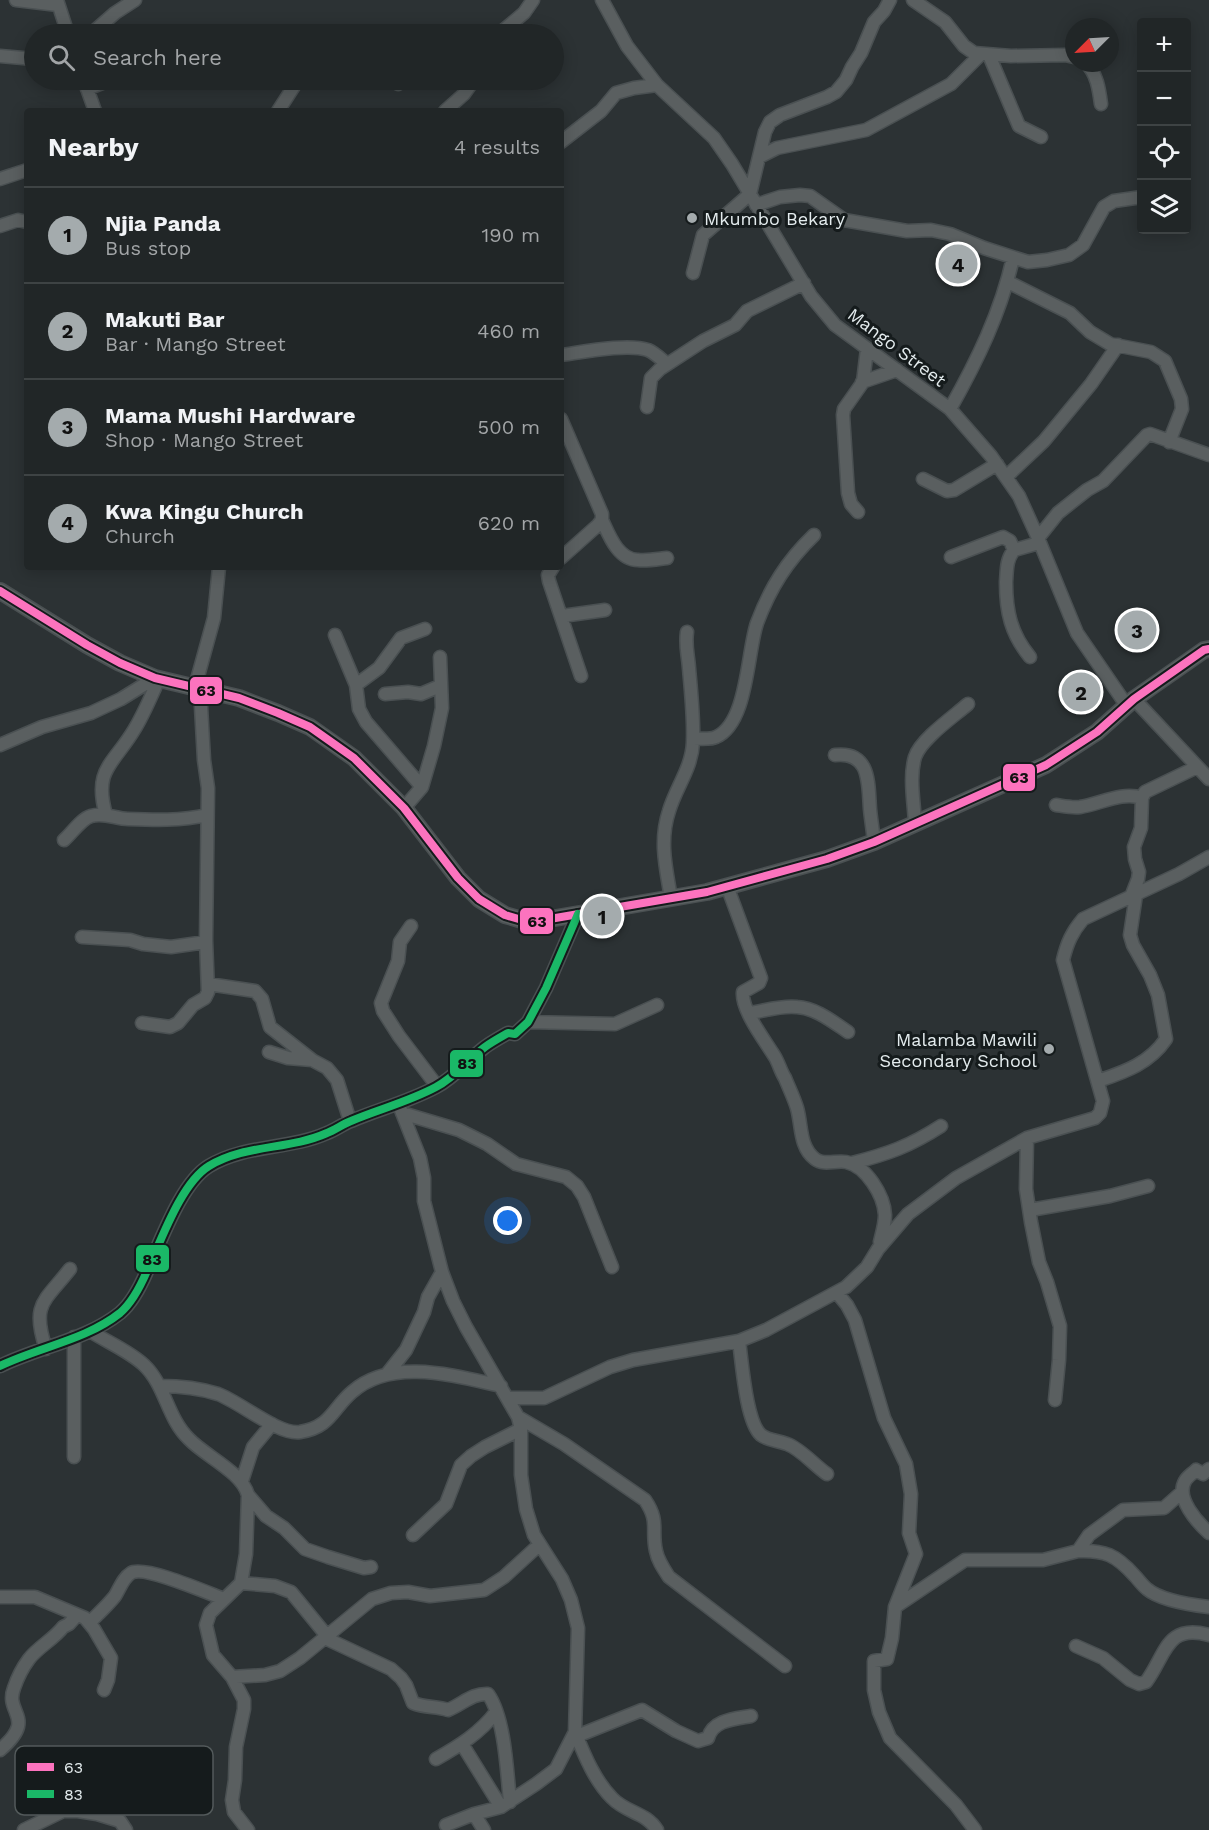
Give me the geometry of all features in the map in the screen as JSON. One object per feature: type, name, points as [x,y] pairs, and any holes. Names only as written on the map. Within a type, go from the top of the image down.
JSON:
[{"type":"street","points":[[16,0],[57,3],[64,24]]},
{"type":"street","points":[[102,24],[135,0]]},
{"type":"street","points":[[511,24],[524,13],[532,0]]},
{"type":"street","name":"Mango Street","points":[[602,0],[627,46],[657,85],[714,138],[811,296],[835,325],[950,409],[997,464],[1019,496],[1077,633],[1131,703],[1209,779]]},
{"type":"street","points":[[753,200],[759,158],[765,132],[770,122],[780,115],[836,92],[846,81],[874,22],[890,0]]},
{"type":"street","points":[[913,0],[945,22],[964,46],[974,53],[1065,55]]},
{"type":"street","points":[[759,158],[777,148],[866,130],[951,84],[985,54]]},
{"type":"street","points":[[985,54],[1019,126],[1041,137]]},
{"type":"street","points":[[0,56],[24,58]]},
{"type":"street","points":[[1092,72],[1098,85],[1101,104]]},
{"type":"street","points":[[564,140],[601,111],[616,93],[657,85]]},
{"type":"street","points":[[88,90],[94,108]]},
{"type":"street","points":[[280,108],[292,90]]},
{"type":"street","points":[[448,108],[467,90]]},
{"type":"street","points":[[0,179],[24,171]]},
{"type":"street","points":[[693,273],[703,235],[753,200],[810,196],[844,220],[907,231],[940,232],[1028,262],[1069,255],[1083,245],[1104,207],[1109,203],[1137,198]]},
{"type":"street","points":[[0,226],[18,220],[24,221]]},
{"type":"street","points":[[950,409],[977,361],[1008,282],[1013,258]]},
{"type":"street","points":[[647,407],[651,378],[667,364],[703,341],[735,325],[747,311],[804,282]]},
{"type":"street","points":[[1008,282],[1070,313],[1090,332],[1110,344],[1151,352],[1165,361],[1181,399],[1182,409],[1169,442]]},
{"type":"street","points":[[1006,477],[1044,441],[1091,384],[1118,345]]},
{"type":"street","points":[[564,355],[614,348],[640,348],[650,351],[667,364]]},
{"type":"street","points":[[858,512],[851,504],[848,493],[843,415],[844,409],[862,382],[867,349]]},
{"type":"street","points":[[862,382],[897,370]]},
{"type":"street","points":[[564,426],[603,514],[602,520],[612,542],[628,558],[637,561],[667,558]]},
{"type":"street","points":[[1030,657],[1019,644],[1010,624],[1006,604],[1007,563],[1014,550],[1039,540],[1058,513],[1087,490],[1103,481],[1147,435],[1209,455]]},
{"type":"street","points":[[923,479],[947,491],[954,490],[997,464]]},
{"type":"street","points":[[564,555],[602,520]]},
{"type":"street","points":[[693,739],[715,738],[728,729],[745,687],[757,625],[770,594],[784,566],[814,535]]},
{"type":"street","points":[[951,557],[1003,537],[1010,542],[1014,550]]},
{"type":"street","points":[[142,1023],[170,1027],[178,1023],[193,1005],[205,998],[208,992],[206,895],[208,788],[197,688],[214,618],[219,570]]},
{"type":"street","points":[[551,570],[548,575],[549,581],[581,676]]},
{"type":"street","points":[[0,591],[120,663],[157,678],[249,702],[310,727],[354,758],[404,808],[458,878],[479,899],[495,910],[522,920],[538,921],[727,886],[827,859],[874,842],[1046,765],[1097,732],[1131,703],[1204,650],[1209,649]]},
{"type":"street","points":[[562,616],[605,610]]},
{"type":"street","points":[[356,685],[379,668],[401,638],[425,629]]},
{"type":"street","points":[[672,898],[663,845],[665,825],[669,809],[689,766],[693,739],[689,666],[685,646],[687,632]]},
{"type":"street","points":[[335,635],[356,685],[359,709],[366,722],[422,787]]},
{"type":"street","points":[[404,808],[422,787],[434,746],[442,708],[440,657]]},
{"type":"street","points":[[0,745],[42,727],[91,712],[122,699],[157,678]]},
{"type":"street","points":[[106,815],[101,797],[104,772],[128,741],[140,720],[157,678]]},
{"type":"street","points":[[385,694],[408,692],[421,694],[440,686]]},
{"type":"street","points":[[915,823],[913,768],[916,754],[926,740],[968,704]]},
{"type":"street","points":[[835,755],[851,756],[859,760],[864,767],[869,780],[874,842]]},
{"type":"street","points":[[1098,1081],[1149,1059],[1166,1039],[1158,995],[1130,935],[1133,896],[1139,872],[1134,847],[1141,828],[1142,798],[1145,792],[1197,767]]},
{"type":"street","points":[[1056,805],[1078,807],[1118,797],[1142,798]]},
{"type":"street","points":[[64,840],[91,816],[106,815],[124,819],[189,819],[207,815]]},
{"type":"street","points":[[507,1398],[544,1398],[610,1367],[633,1360],[739,1341],[790,1319],[811,1305],[837,1293],[867,1267],[878,1249],[908,1214],[956,1178],[1027,1138],[1095,1118],[1100,1113],[1103,1101],[1063,960],[1066,946],[1083,919],[1209,857]]},
{"type":"street","points":[[727,886],[761,978],[759,983],[743,992],[743,999],[776,1058],[798,1109],[801,1136],[806,1148],[815,1159],[826,1163],[842,1161],[852,1164],[865,1172],[875,1186],[885,1212],[884,1227],[878,1249]]},
{"type":"street","points":[[0,1366],[90,1331],[121,1312],[138,1291],[179,1202],[194,1177],[208,1166],[226,1157],[254,1149],[308,1139],[326,1134],[350,1121],[400,1109],[460,1071],[486,1046],[508,1033],[515,1034],[528,1022],[546,988],[578,914]]},
{"type":"street","points":[[411,926],[400,942],[398,961],[381,1003],[383,1011],[399,1036],[437,1086]]},
{"type":"street","points":[[82,937],[130,939],[143,944],[171,947],[206,942]]},
{"type":"street","points":[[208,984],[255,991],[262,999],[270,1027],[327,1068],[337,1080],[350,1121]]},
{"type":"street","points":[[528,1022],[615,1024],[657,1005]]},
{"type":"street","points":[[749,1013],[794,1006],[805,1008],[823,1015],[848,1032]]},
{"type":"street","points":[[269,1052],[288,1058],[312,1059]]},
{"type":"street","points":[[400,1109],[459,1130],[487,1144],[516,1164],[566,1177],[577,1186],[584,1197],[612,1268]]},
{"type":"street","points":[[400,1109],[420,1158],[424,1178],[424,1201],[442,1272],[466,1327],[520,1423],[521,1475],[526,1509],[534,1535],[562,1579],[571,1600],[578,1628],[576,1734],[585,1756],[612,1798],[628,1810],[650,1820],[657,1830]]},
{"type":"street","points":[[852,1164],[917,1142],[941,1126]]},
{"type":"street","points":[[1027,1138],[1026,1189],[1039,1262],[1060,1326],[1055,1400]]},
{"type":"street","points":[[1030,1209],[1110,1196],[1148,1186]]},
{"type":"street","points":[[46,1349],[39,1328],[41,1306],[70,1269]]},
{"type":"street","points":[[387,1374],[406,1350],[424,1312],[428,1297],[442,1272]]},
{"type":"street","points":[[837,1293],[855,1320],[884,1418],[906,1464],[911,1494],[909,1533],[916,1554],[895,1607],[887,1659],[874,1661],[874,1690],[879,1712],[890,1738],[956,1805],[975,1830]]},
{"type":"street","points":[[90,1331],[144,1365],[160,1386],[176,1424],[187,1438],[242,1481],[248,1494],[266,1516],[284,1528],[305,1549],[364,1568],[371,1567]]},
{"type":"street","points":[[74,1337],[74,1457]]},
{"type":"street","points":[[739,1341],[747,1398],[753,1422],[759,1434],[770,1440],[788,1444],[827,1474]]},
{"type":"street","points":[[160,1386],[192,1387],[218,1395],[232,1400],[284,1430],[299,1432],[324,1424],[350,1394],[363,1383],[387,1374],[447,1375],[501,1386]]},
{"type":"street","points":[[413,1535],[446,1504],[461,1465],[520,1423]]},
{"type":"street","points":[[520,1423],[564,1444],[645,1500],[655,1521],[657,1556],[669,1577],[785,1666]]},
{"type":"street","points":[[242,1481],[253,1447],[272,1424]]},
{"type":"street","points":[[1209,1469],[1203,1474],[1196,1470],[1184,1482],[1182,1492],[1188,1507],[1209,1533]]},
{"type":"street","points":[[1078,1551],[1089,1535],[1123,1510],[1164,1508],[1182,1492]]},
{"type":"street","points":[[248,1494],[246,1554],[241,1584],[210,1613],[206,1625],[213,1655],[232,1677],[244,1700],[236,1747],[235,1780],[231,1800],[234,1812],[248,1830]]},
{"type":"street","points":[[232,1677],[265,1676],[280,1671],[372,1599],[391,1593],[408,1592],[430,1596],[483,1590],[504,1577],[539,1545]]},
{"type":"street","points":[[895,1607],[965,1560],[1043,1560],[1078,1551],[1097,1550],[1122,1561],[1147,1589],[1156,1594],[1209,1607]]},
{"type":"street","points":[[89,1623],[116,1593],[124,1580],[137,1571],[162,1576],[224,1599]]},
{"type":"street","points":[[241,1584],[275,1586],[291,1593],[326,1637],[391,1669],[401,1678],[413,1703],[448,1710],[471,1696],[488,1694],[495,1703],[507,1766],[505,1804]]},
{"type":"street","points":[[0,1597],[35,1597],[85,1618],[104,1643],[111,1658],[104,1690]]},
{"type":"street","points":[[0,1750],[18,1729],[20,1722],[12,1700],[13,1691],[30,1658],[77,1615]]},
{"type":"street","points":[[1076,1646],[1103,1658],[1130,1680],[1139,1684],[1146,1682],[1170,1640],[1178,1635],[1197,1632],[1209,1635]]},
{"type":"street","points":[[446,1825],[505,1804],[556,1769],[576,1734],[642,1710],[698,1741],[708,1738],[711,1729],[718,1724],[751,1716]]},
{"type":"street","points":[[436,1759],[485,1727],[496,1712]]},
{"type":"street","points":[[462,1744],[505,1804]]},
{"type":"street","points":[[474,1814],[484,1830]]},
{"type":"street","points":[[24,1830],[55,1815]]},
{"type":"street","points":[[100,1815],[120,1821],[126,1830]]},
{"type":"transit line","name":"63","points":[[0,591],[120,663],[155,678],[239,698],[310,727],[354,758],[404,808],[458,878],[479,899],[505,915],[522,920],[538,921],[707,892],[827,859],[874,842],[1046,765],[1097,732],[1134,699],[1204,650],[1209,649]]},
{"type":"transit line","name":"83","points":[[0,1366],[77,1337],[107,1322],[125,1309],[139,1288],[165,1229],[189,1185],[209,1166],[237,1154],[298,1142],[330,1132],[348,1122],[415,1097],[443,1083],[491,1043],[508,1033],[515,1034],[528,1022],[546,988],[578,914]]},
{"type":"place","name":"Mkumbo Bekary","points":[[692,218]]},
{"type":"place","name":"Kwa Kingu Church","points":[[958,264]]},
{"type":"place","name":"Mama Mushi Hardware","points":[[1137,630]]},
{"type":"place","name":"Makuti Bar","points":[[1081,692]]},
{"type":"place","name":"Njia Panda","points":[[602,916]]},
{"type":"place","name":"Malamba Mawili Secondary School","points":[[1049,1049]]}]
